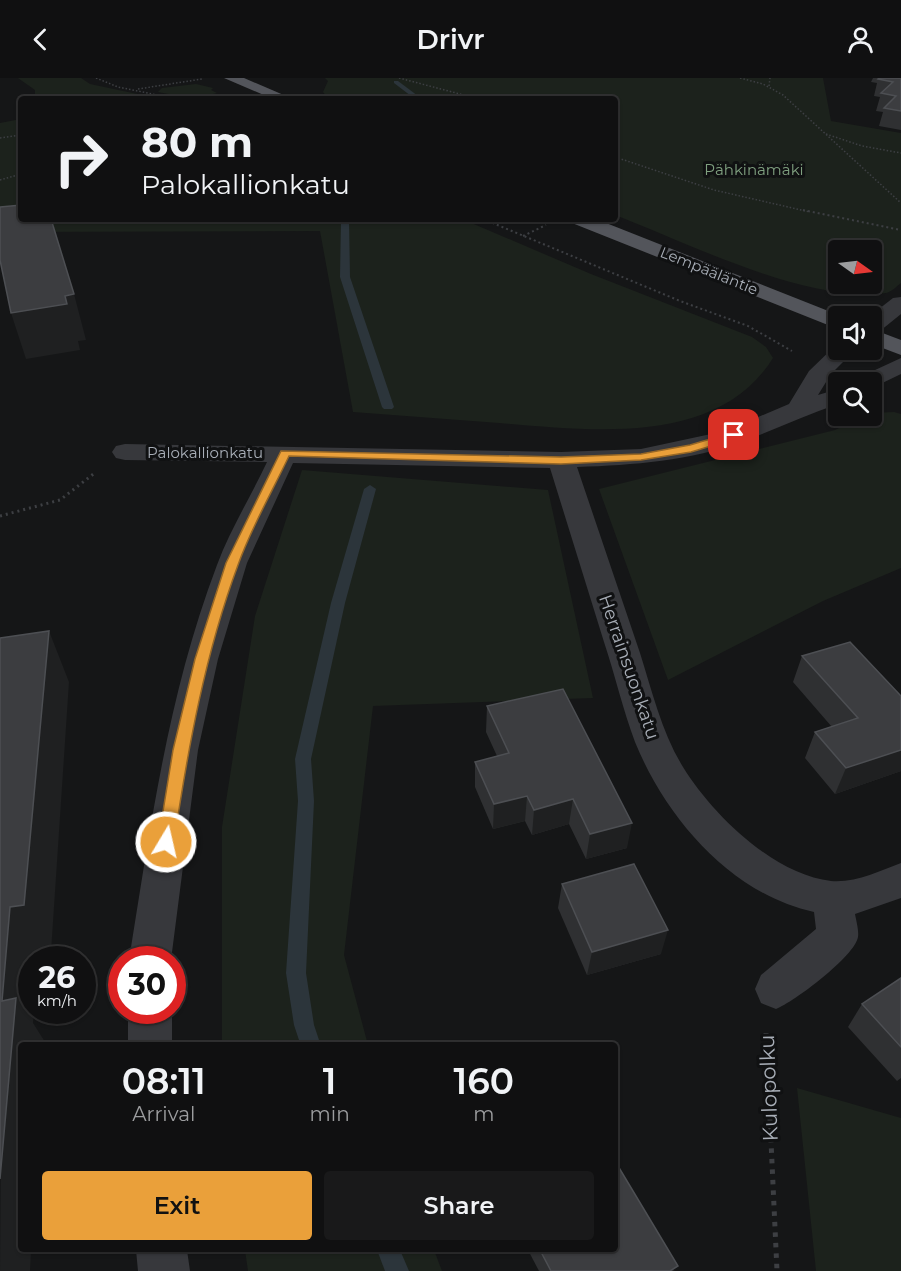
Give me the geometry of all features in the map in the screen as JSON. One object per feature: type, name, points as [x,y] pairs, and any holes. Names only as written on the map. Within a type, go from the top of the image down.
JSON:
[{"type":"main road","points":[[231,78],[247,81],[280,96]]},
{"type":"main road","name":"Lempääläntie","points":[[586,222],[828,319]]},
{"type":"main road","points":[[882,340],[901,348]]},
{"type":"street","points":[[882,319],[901,303]]},
{"type":"street","points":[[798,408],[807,387],[832,360]]},
{"type":"street","points":[[882,375],[901,365]]},
{"type":"street","name":"Palokallionkatu","points":[[125,452],[285,453],[561,460],[641,457],[691,448],[769,423],[798,408],[828,399]]},
{"type":"street","name":"Palokallionkatu","points":[[152,946],[180,750],[202,659],[232,563],[285,453]]},
{"type":"street","name":"Herrainsuonkatu","points":[[561,460],[650,737],[681,794],[719,838],[750,864],[785,885],[832,898],[876,891],[901,880]]},
{"type":"street","points":[[777,989],[838,936],[832,898]]},
{"type":"street","points":[[150,1024],[150,1042]]},
{"type":"street","points":[[162,1252],[164,1271]]},
{"type":"path","points":[[98,79],[108,78]]},
{"type":"path","points":[[399,78],[468,96]]},
{"type":"path","points":[[740,78],[769,86],[787,97],[901,203]]},
{"type":"path","points":[[769,86],[770,78]]},
{"type":"path","points":[[98,79],[163,96]]},
{"type":"path","points":[[134,90],[202,79]]},
{"type":"path","points":[[825,133],[862,146],[901,153]]},
{"type":"path","points":[[0,138],[18,135]]},
{"type":"path","points":[[618,158],[714,190],[901,230]]},
{"type":"path","points":[[0,180],[18,175]]},
{"type":"path","points":[[490,222],[680,302],[748,326],[795,352]]},
{"type":"path","points":[[522,236],[549,224]]},
{"type":"path","points":[[0,516],[60,500],[125,452]]},
{"type":"path","name":"Kulopolku","points":[[777,989],[765,1026],[777,1271]]},
{"type":"green space","points":[[18,78],[81,78],[90,84],[147,96],[35,96],[35,90]]},
{"type":"green space","name":"Pähkinämäki","points":[[325,78],[823,78],[831,121],[901,133],[901,283],[892,290],[882,293],[882,240],[828,240],[828,290],[785,281],[749,269],[618,216],[618,96],[326,96],[323,92],[328,81]]},
{"type":"green space","points":[[196,84],[213,88],[211,90],[217,93],[206,96],[179,96],[158,92],[162,88]]},
{"type":"green space","points":[[18,120],[18,222],[469,222],[591,274],[752,337],[766,347],[773,358],[749,387],[719,407],[685,420],[649,427],[572,428],[353,412],[320,231],[0,232],[0,123]]},
{"type":"green space","points":[[882,413],[901,414],[901,568],[823,601],[668,680],[599,489],[835,430],[843,426],[882,426]]},
{"type":"green space","points":[[302,470],[548,490],[593,698],[373,706],[344,955],[367,1042],[222,1042],[222,827],[255,616]]},
{"type":"green space","points":[[797,1088],[901,1118],[901,1271],[816,1271]]},
{"type":"green space","points":[[245,1252],[435,1252],[442,1271],[248,1271]]},
{"type":"building","points":[[879,78],[901,78],[901,111],[884,108],[896,96],[881,93],[893,82]]},
{"type":"building","points":[[18,205],[18,222],[52,222],[74,294],[65,296],[67,304],[11,313],[0,260],[0,207]]},
{"type":"building","points":[[49,631],[24,905],[10,907],[2,1001],[16,998],[0,1179],[0,638]]},
{"type":"building","points":[[850,642],[901,696],[901,750],[846,768],[815,732],[858,718],[802,656]]},
{"type":"building","points":[[563,689],[632,823],[590,834],[573,799],[534,810],[527,796],[494,804],[475,762],[509,753],[487,706]]},
{"type":"building","points":[[634,864],[668,930],[592,952],[562,884]]},
{"type":"building","points":[[901,978],[901,1047],[862,1004]]},
{"type":"building","points":[[618,1166],[678,1266],[670,1271],[551,1271],[541,1252],[618,1252]]},
{"type":"waterway","points":[[396,82],[415,96]]},
{"type":"waterway","points":[[345,222],[345,277],[388,407]]},
{"type":"waterway","points":[[310,1042],[304,1025],[296,973],[306,801],[303,759],[338,603],[370,489]]},
{"type":"waterway","points":[[390,1252],[397,1271]]},
{"type":"route","points":[[166,842],[180,750],[202,659],[232,563],[285,453],[561,460],[641,457],[691,448],[734,435]]}]
